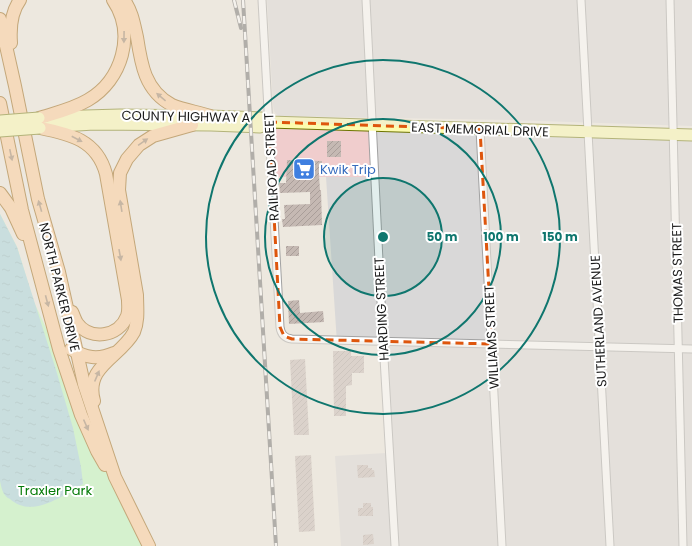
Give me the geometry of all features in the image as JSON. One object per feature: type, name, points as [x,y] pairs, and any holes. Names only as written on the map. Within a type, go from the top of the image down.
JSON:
[{"type":"main road","points":[[15,86],[10,34],[11,22],[20,0]]},
{"type":"main road","points":[[39,123],[87,101],[104,88],[111,79],[120,61],[124,41],[122,18],[118,7],[113,0]]},
{"type":"main road","points":[[124,0],[128,5],[133,19],[141,63],[154,91],[162,99],[173,105],[210,116]]},
{"type":"main road","name":"NORTH PARKER DRIVE","points":[[0,19],[38,199],[59,272],[84,384],[115,478],[149,546]]},
{"type":"main road","name":"NORTH PARKER DRIVE","points":[[0,103],[22,210],[59,349],[81,415],[97,451],[149,546]]},
{"type":"main road","name":"COUNTY HIGHWAY A","points":[[0,131],[39,123],[120,115],[261,118],[269,122]]},
{"type":"main road","name":"COUNTY HIGHWAY A","points":[[0,121],[260,127],[269,122]]},
{"type":"main road","name":"EAST MEMORIAL DRIVE","points":[[269,122],[692,135]]},
{"type":"main road","points":[[39,123],[72,136],[88,145],[98,155],[104,167],[128,300],[127,316],[120,326],[111,332],[98,335],[91,334],[80,326],[74,318],[59,272]]},
{"type":"main road","points":[[99,427],[93,395],[93,384],[96,375],[101,367],[125,344],[134,332],[137,323],[138,311],[137,295],[119,190],[120,173],[127,159],[139,145],[153,136],[192,125]]},
{"type":"main road","points":[[0,193],[11,208],[37,263]]},
{"type":"main road","points":[[52,320],[64,343],[69,348],[84,356],[100,357],[117,352]]},
{"type":"street","name":"RAILROAD STREET","points":[[262,0],[280,327],[282,334],[286,338],[292,339],[383,341]]},
{"type":"street","name":"HARDING STREET","points":[[366,0],[395,546]]},
{"type":"street","name":"SUTHERLAND AVENUE","points":[[581,0],[610,546]]},
{"type":"street","name":"THOMAS STREET","points":[[670,0],[683,546]]},
{"type":"street","name":"WILLIAMS STREET","points":[[480,129],[502,546]]},
{"type":"street","points":[[383,341],[692,349]]},
{"type":"highlighted area","points":[[269,122],[480,129],[492,344],[292,339],[284,336],[280,327]]},
{"type":"shaded area","points":[[267,0],[692,0],[692,126],[510,120],[279,116],[274,111],[273,105]]},
{"type":"shaded area","points":[[269,122],[372,125],[374,177],[272,177]]},
{"type":"shaded area","points":[[372,131],[692,141],[692,546],[341,546],[335,456],[386,453],[380,344],[337,343],[326,177],[374,177]]},
{"type":"green space","name":"Traxler Park","points":[[0,214],[17,247],[34,302],[149,546],[0,546]]},
{"type":"water","name":"Traxler Park","points":[[0,214],[17,247],[56,370],[73,428],[83,484],[47,504],[28,507],[19,505],[5,496],[0,481]]},
{"type":"building","name":"Kwik Trip","points":[[327,141],[341,141],[341,157],[327,157]]},
{"type":"building","points":[[287,160],[322,161],[322,175],[319,175],[322,225],[283,227],[282,219],[285,219],[284,205],[310,204],[310,192],[280,193],[279,183],[286,183]]},
{"type":"building","points":[[286,246],[299,246],[299,256],[286,256]]},
{"type":"building","points":[[299,300],[300,313],[323,311],[324,322],[289,324],[288,301]]},
{"type":"building","points":[[333,351],[351,351],[351,356],[364,356],[364,373],[352,373],[352,385],[346,386],[346,416],[334,416]]},
{"type":"building","points":[[305,359],[309,435],[294,435],[290,360]]},
{"type":"building","points":[[311,455],[315,531],[299,532],[295,456]]},
{"type":"building","points":[[357,465],[368,465],[368,468],[372,468],[372,470],[374,470],[375,477],[358,478]]},
{"type":"building","points":[[363,503],[371,503],[371,507],[373,507],[373,516],[358,516],[358,508],[363,508]]},
{"type":"building","points":[[373,534],[374,544],[363,545],[363,535]]},
{"type":"railway","points":[[234,0],[241,28]]},
{"type":"railway","points":[[243,0],[276,546]]},
{"type":"place","name":"Kwik Trip","points":[[304,169]]}]
